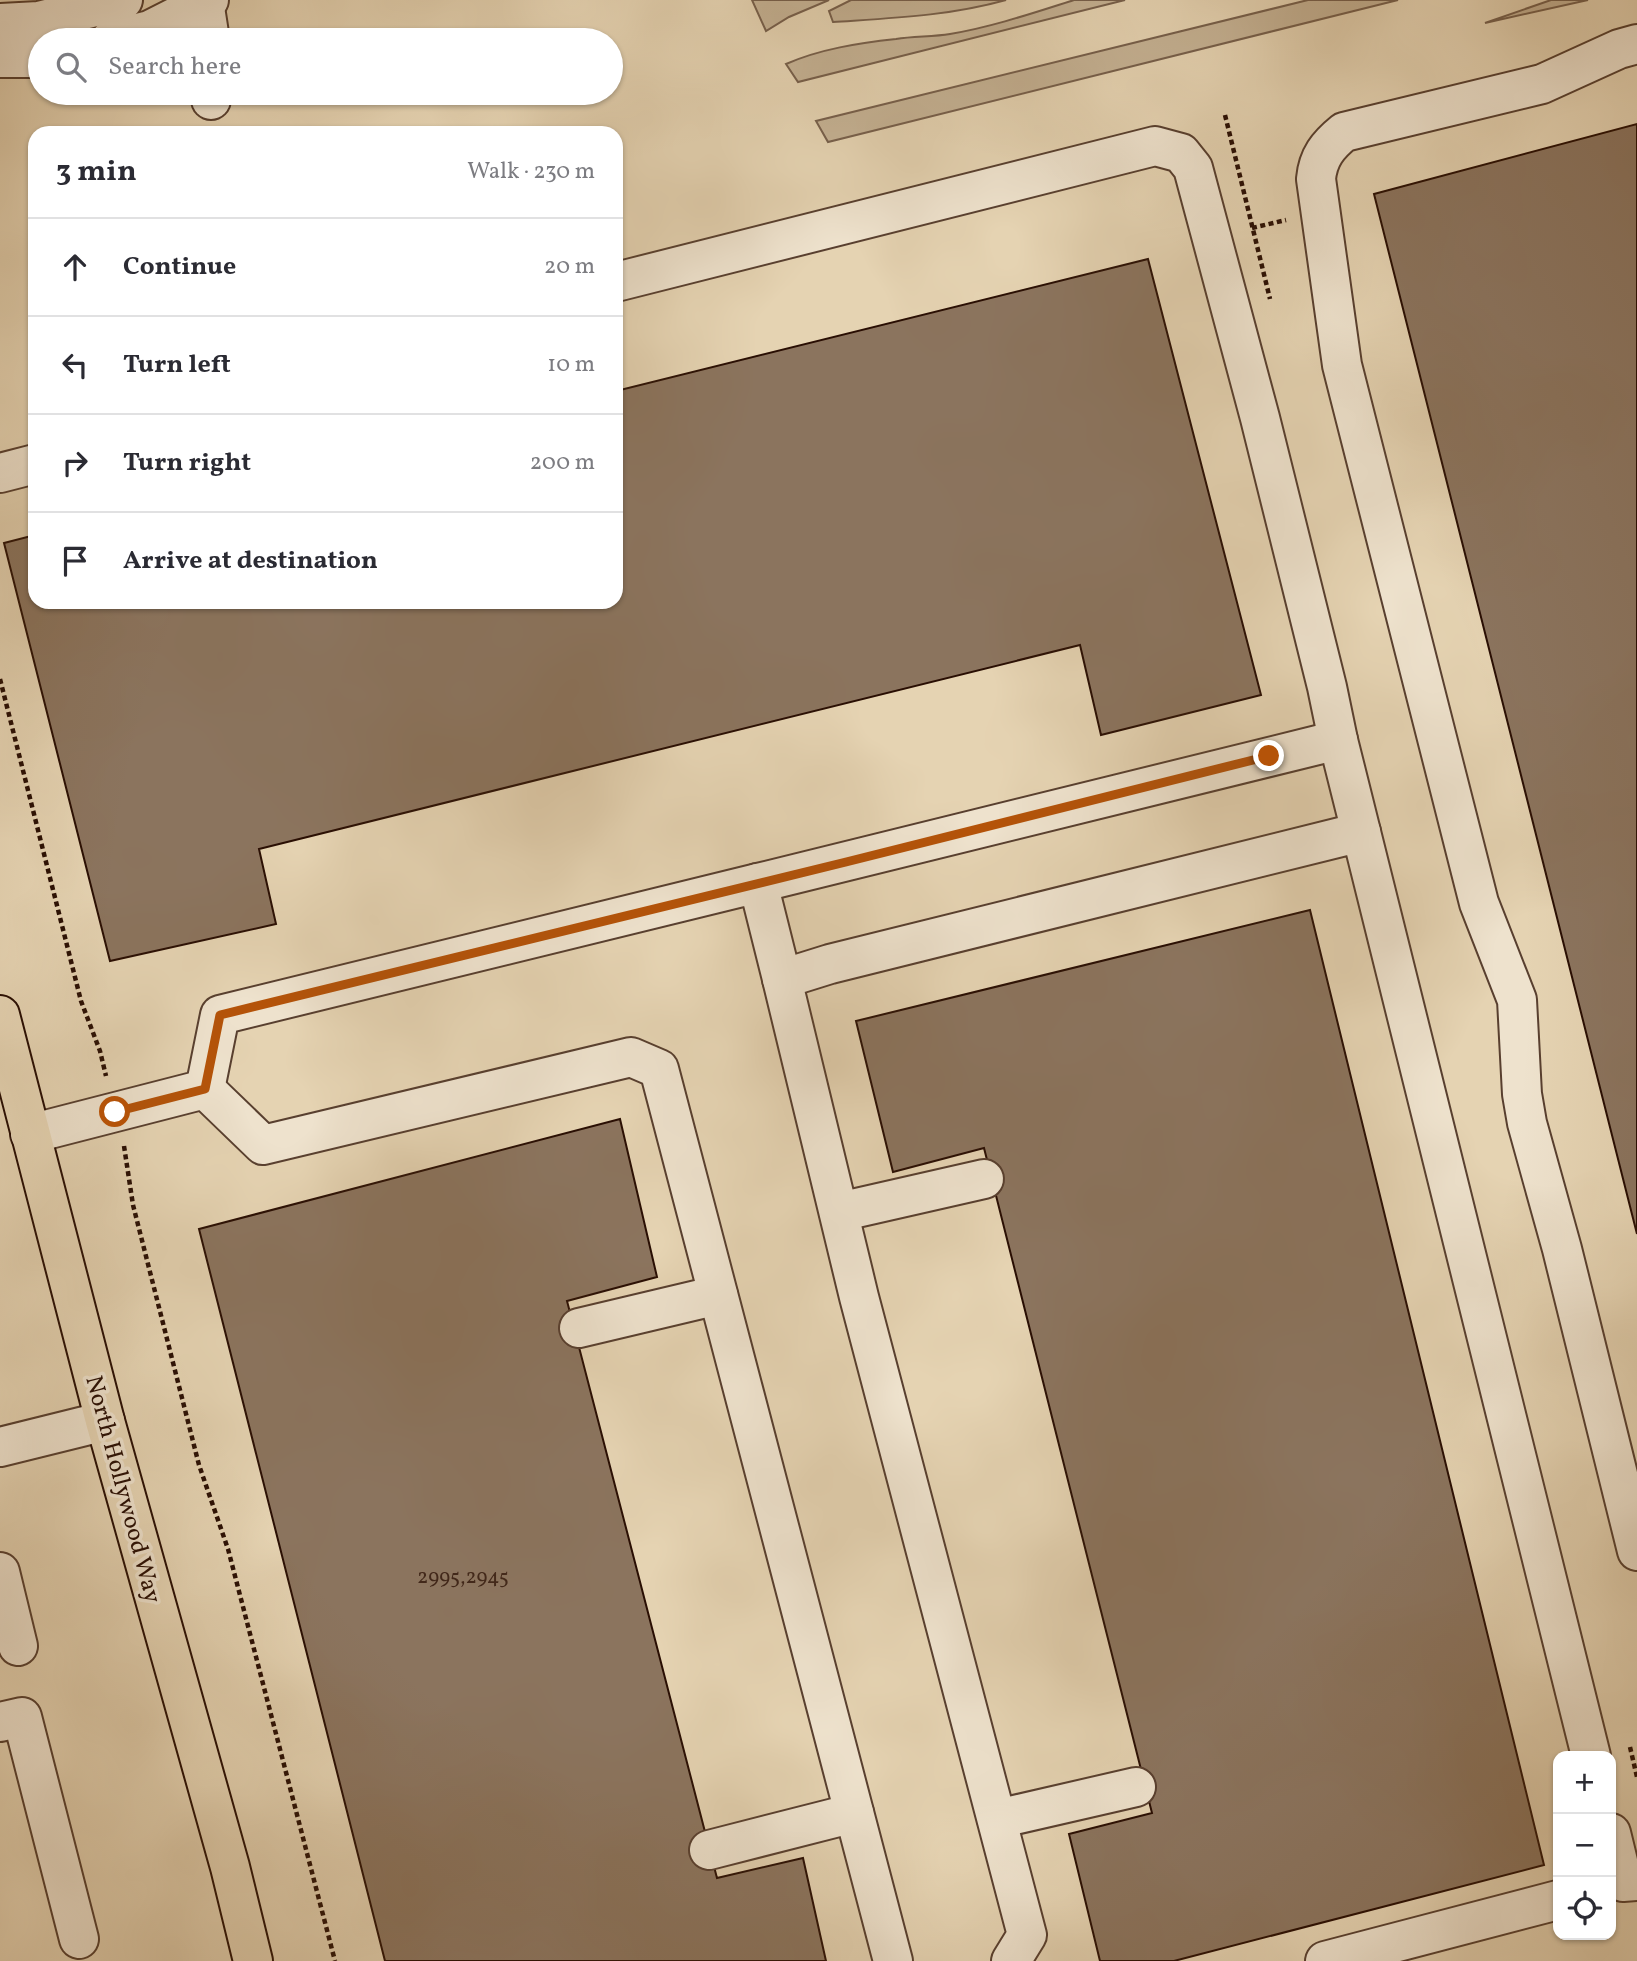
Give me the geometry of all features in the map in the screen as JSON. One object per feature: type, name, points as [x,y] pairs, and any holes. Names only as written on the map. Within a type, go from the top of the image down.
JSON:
[{"type":"main road","name":"North Hollywood Way","points":[[0,1015],[8,1080],[30,1134],[105,1420],[230,1867],[246,1959]]},
{"type":"lane","points":[[0,23],[39,20],[123,0]]},
{"type":"lane","points":[[154,28],[207,1],[209,28]]},
{"type":"lane","points":[[1637,44],[1619,49],[1542,84],[1344,132],[1326,146],[1316,179],[1342,365],[1479,904],[1517,1000],[1522,1094],[1527,1123],[1562,1249],[1637,1551]]},
{"type":"lane","points":[[0,58],[28,58]]},
{"type":"lane","points":[[623,280],[1154,146],[1181,153],[1193,168],[1260,418],[1590,1751]]},
{"type":"lane","points":[[0,473],[28,466]]},
{"type":"lane","points":[[205,1089],[220,1015],[1338,740]]},
{"type":"lane","points":[[782,979],[830,964],[1361,832]]},
{"type":"lane","points":[[758,883],[839,1212],[1027,1935],[1012,1961]]},
{"type":"lane","points":[[205,1089],[263,1145],[631,1057],[659,1069],[893,1961]]},
{"type":"lane","points":[[30,1134],[205,1089]]},
{"type":"lane","points":[[839,1212],[984,1179]]},
{"type":"lane","points":[[579,1328],[718,1295]]},
{"type":"lane","points":[[0,1447],[105,1420]]},
{"type":"lane","points":[[0,1572],[18,1646]]},
{"type":"lane","points":[[0,1722],[22,1717],[79,1939]]},
{"type":"lane","points":[[997,1819],[1136,1787]]},
{"type":"lane","points":[[709,1850],[854,1813]]},
{"type":"lane","points":[[1616,1852],[1624,1883]]},
{"type":"lane","points":[[1325,1961],[1553,1901]]},
{"type":"path","points":[[0,679],[81,1001],[100,1051],[128,1162],[133,1205],[200,1465],[228,1549],[335,1961]]},
{"type":"shaded area","points":[[752,0],[829,0],[789,17],[766,31]]},
{"type":"shaded area","points":[[851,0],[1006,0],[942,13],[833,22],[829,11]]},
{"type":"shaded area","points":[[1074,0],[1125,0],[798,82],[786,64],[812,54],[854,45],[966,31]]},
{"type":"shaded area","points":[[1308,0],[1398,0],[828,142],[816,121]]},
{"type":"shaded area","points":[[1551,0],[1588,0],[1485,23]]},
{"type":"building","points":[[1637,124],[1637,1234],[1374,194]]},
{"type":"building","points":[[1148,259],[1261,695],[1101,735],[1080,645],[259,849],[276,924],[110,961],[4,543],[28,537],[28,609],[623,609],[623,389]]},
{"type":"building","points":[[1310,910],[1544,1865],[1174,1961],[1100,1961],[1069,1834],[1152,1813],[984,1148],[893,1172],[856,1021]]},
{"type":"building","points":[[620,1119],[657,1277],[567,1301],[717,1878],[803,1858],[826,1961],[385,1961],[199,1229]]},
{"type":"route","points":[[115,1112],[205,1089],[220,1015],[1269,756]]}]
